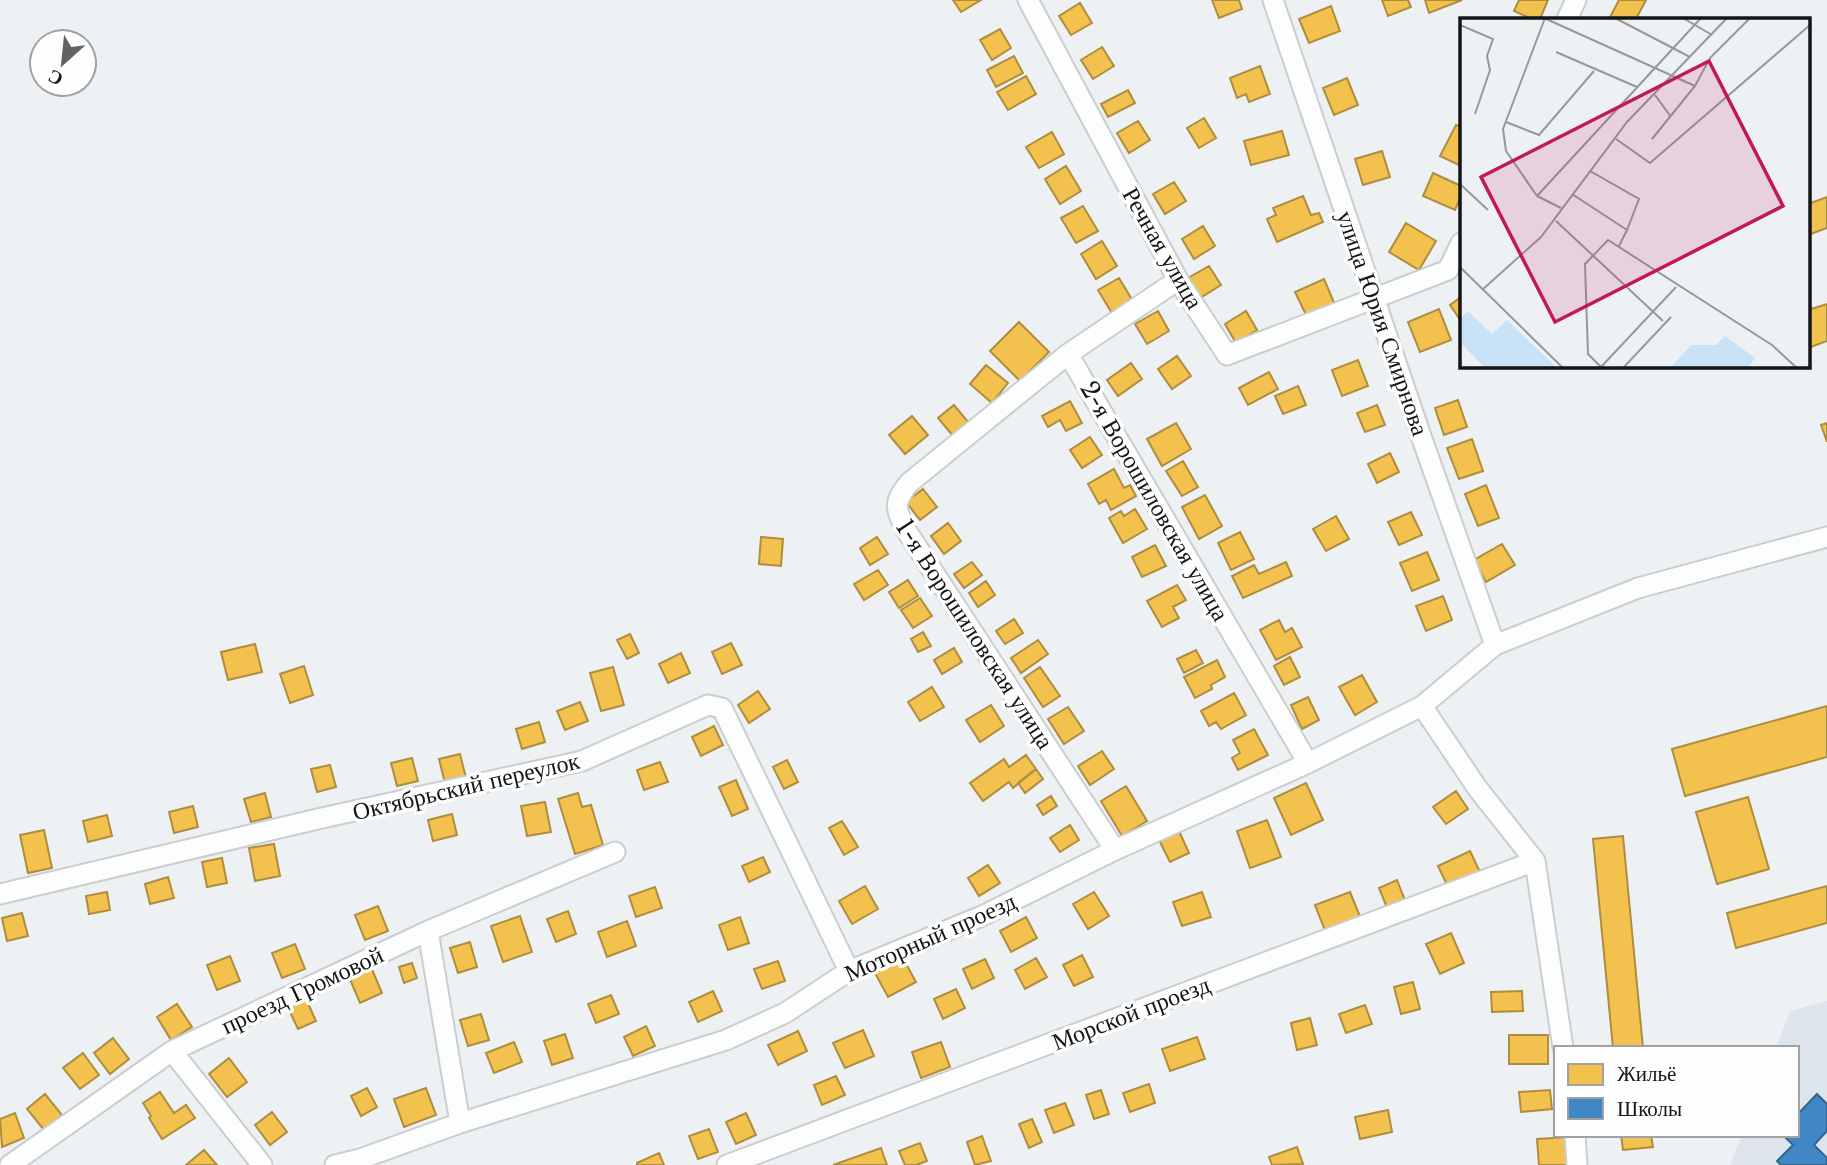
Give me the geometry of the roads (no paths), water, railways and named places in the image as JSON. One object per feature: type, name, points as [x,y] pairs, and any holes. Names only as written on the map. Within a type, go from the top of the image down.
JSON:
[{"type":"street","name":"Речная улица","points":[[1028,0],[1178,280],[1227,355],[1375,300]]},
{"type":"street","name":"улица Юрия Смирнова","points":[[1273,0],[1424,446],[1495,645]]},
{"type":"street","points":[[1567,18],[1576,0]]},
{"type":"street","points":[[1375,300],[1448,271],[1460,245]]},
{"type":"street","name":"2-я Ворошиловская улица","points":[[1178,280],[1068,354],[1308,762]]},
{"type":"street","name":"1-я Ворошиловская улица","points":[[1068,354],[909,483],[898,497],[897,511],[906,530],[1115,850]]},
{"type":"street","name":"Моторный проезд","points":[[335,1165],[726,1040],[785,1013],[849,971],[982,916],[1115,850],[1308,762],[1422,706],[1495,645],[1638,588],[1827,537]]},
{"type":"street","name":"Октябрьский переулок","points":[[0,894],[321,818],[582,761],[708,705],[722,708],[849,971]]},
{"type":"street","points":[[1422,706],[1478,789],[1535,861],[1563,1046]]},
{"type":"street","name":"проезд Громовой","points":[[10,1165],[172,1051],[428,931],[615,852]]},
{"type":"street","name":"Морской проезд","points":[[727,1165],[1535,861]]},
{"type":"street","points":[[428,931],[460,1123]]},
{"type":"street","points":[[172,1051],[262,1165]]},
{"type":"street","points":[[1575,1137],[1577,1165]]}]
